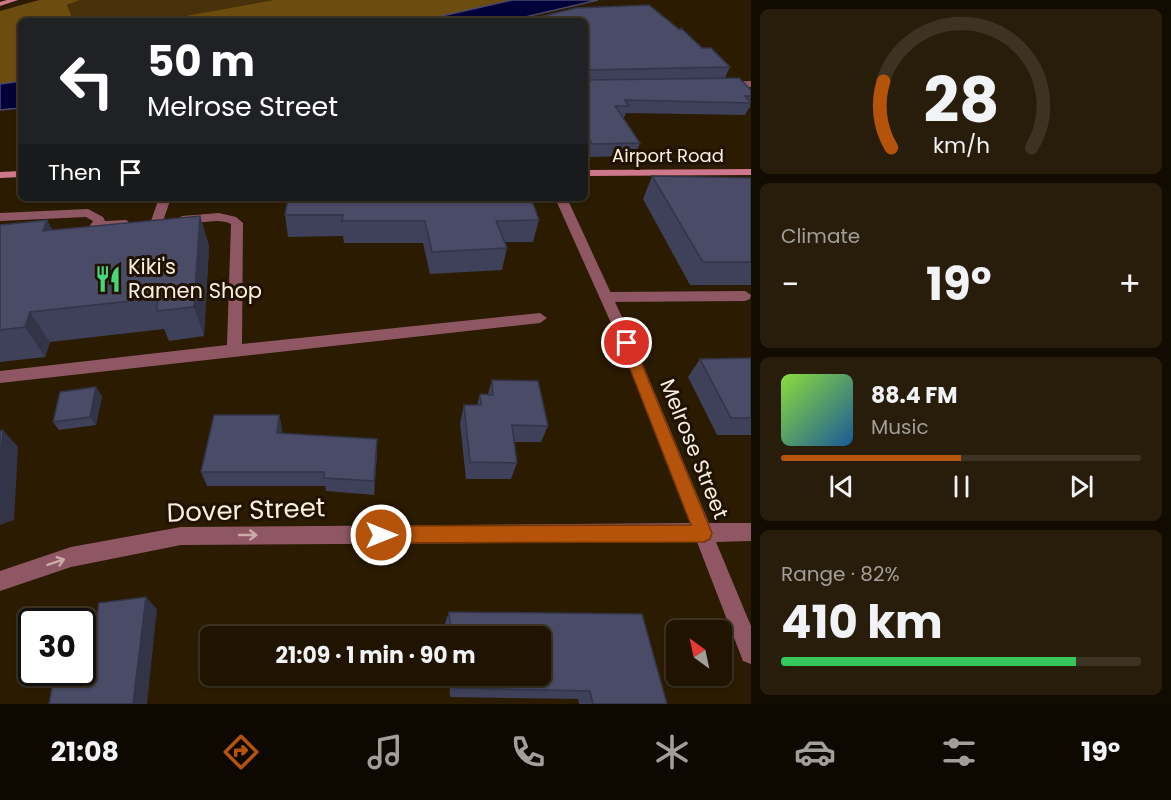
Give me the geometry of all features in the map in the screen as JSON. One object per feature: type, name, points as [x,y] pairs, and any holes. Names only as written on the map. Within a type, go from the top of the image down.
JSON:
[{"type":"main road","points":[[0,4],[15,0]]},
{"type":"main road","name":"Airport Road","points":[[588,173],[751,172]]},
{"type":"main road","points":[[0,175],[18,174]]},
{"type":"street","points":[[716,85],[751,84]]},
{"type":"street","points":[[157,221],[164,201]]},
{"type":"street","name":"Melrose Street","points":[[562,201],[606,297],[751,652]]},
{"type":"street","points":[[0,217],[88,213],[97,217],[99,225]]},
{"type":"street","points":[[81,234],[99,225],[221,218],[229,218],[237,223],[234,350]]},
{"type":"street","points":[[606,297],[745,296]]},
{"type":"street","points":[[0,377],[540,318]]},
{"type":"street","name":"Dover Street","points":[[0,580],[71,557],[181,536],[751,532]]},
{"type":"shaded area","points":[[39,0],[80,0],[67,5],[72,17],[75,18],[18,18],[18,81],[0,84],[0,11]]},
{"type":"shaded area","points":[[80,0],[274,0],[174,18],[75,18],[72,17],[67,5]]},
{"type":"shaded area","points":[[274,0],[512,0],[433,18],[174,18]]},
{"type":"shaded area","points":[[512,0],[598,0],[521,18],[433,18]]},
{"type":"shaded area","points":[[18,81],[18,108],[0,110],[0,84]]},
{"type":"building","points":[[649,5],[680,30],[681,28],[702,48],[711,48],[730,67],[588,70],[588,18],[535,18],[576,8]]},
{"type":"building","points":[[739,78],[751,90],[751,96],[745,96],[751,103],[625,100],[629,106],[615,106],[640,143],[592,144],[588,137],[588,80]]},
{"type":"building","points":[[652,176],[751,178],[751,262],[703,262]]},
{"type":"building","points":[[287,201],[532,201],[539,220],[496,221],[507,248],[432,252],[425,221],[342,221],[343,215],[285,215]]},
{"type":"building","points":[[200,216],[194,307],[157,311],[158,298],[30,312],[25,327],[0,330],[0,225],[47,220],[43,231]]},
{"type":"building","points":[[751,358],[751,418],[731,418],[700,359]]},
{"type":"building","points":[[492,380],[538,381],[548,426],[512,425],[517,463],[470,462],[464,405],[481,405],[480,394],[493,395]]},
{"type":"building","points":[[96,387],[90,417],[53,422],[60,392]]},
{"type":"building","points":[[214,415],[279,415],[277,433],[377,439],[374,481],[324,478],[324,472],[201,472]]},
{"type":"building","points":[[3,430],[0,469],[0,431]]},
{"type":"building","points":[[146,597],[133,704],[49,704],[52,686],[96,686],[96,623],[99,603]]},
{"type":"building","points":[[449,612],[642,614],[667,704],[593,704],[590,691],[455,688],[455,686],[551,686],[551,626],[450,626]]},
{"type":"place","name":"Kiki's Ramen Shop","points":[[108,279]]},
{"type":"route","points":[[381,535],[704,533],[627,343]]}]
